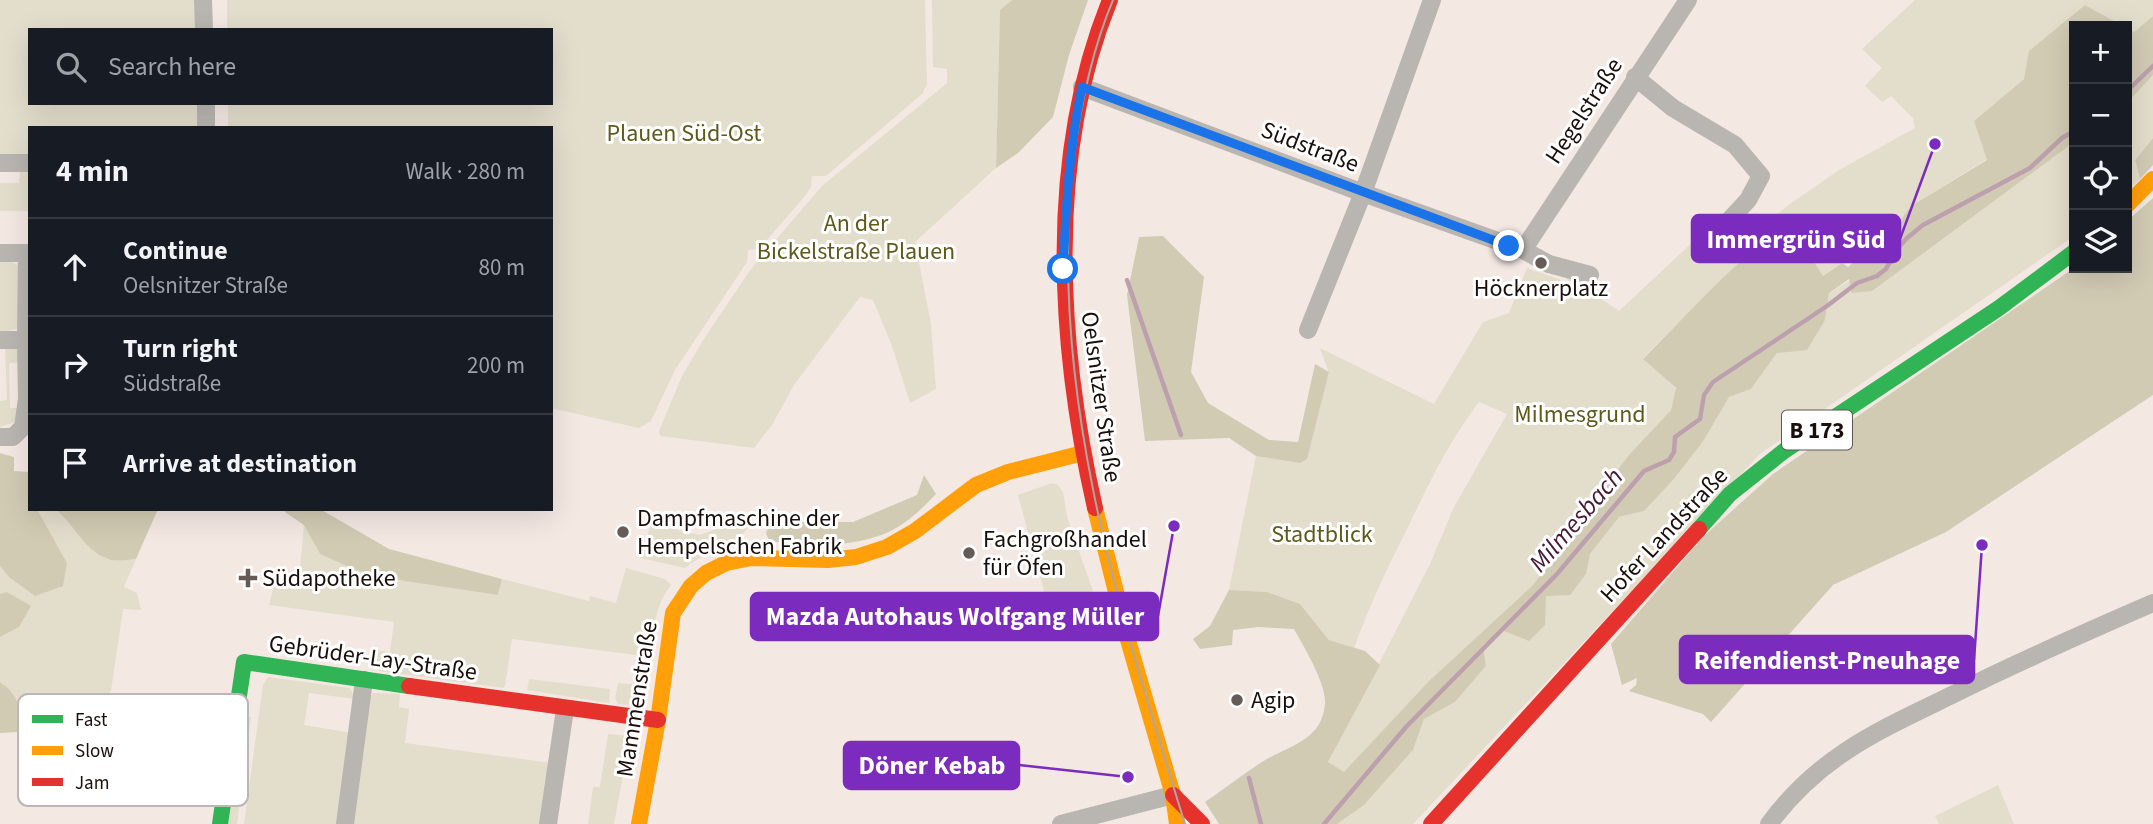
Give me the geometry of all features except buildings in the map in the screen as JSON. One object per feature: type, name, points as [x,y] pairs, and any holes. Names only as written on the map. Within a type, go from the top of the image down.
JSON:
[{"type":"main road","name":"Oelsnitzer Straße","points":[[1110,0],[1082,87],[1074,130],[1066,201],[1063,269],[1066,326],[1083,453],[1100,536],[1173,795],[1177,824]]},
{"type":"main road","points":[[2132,200],[2153,179]]},
{"type":"main road","name":"Hofer Landstraße","points":[[1431,824],[1730,494],[1784,451],[1999,308],[2069,256]]},
{"type":"main road","name":"Mammenstraße","points":[[639,824],[658,720],[673,613],[691,586],[706,573],[726,563],[752,558],[828,560],[856,557],[887,547],[915,531],[976,485],[1008,472],[1083,453]]},
{"type":"main road","name":"Gebrüder-Lay-Straße","points":[[239,694],[244,662],[658,720]]},
{"type":"main road","name":"Oelsnitzer Straße","points":[[1173,795],[1202,824]]},
{"type":"main road","name":"Gebrüder-Lay-Straße","points":[[220,824],[223,806]]},
{"type":"street","points":[[203,0],[204,28]]},
{"type":"street","points":[[1308,330],[1363,193],[1432,0]]},
{"type":"street","name":"Hegelstraße","points":[[1522,250],[1688,0]]},
{"type":"street","points":[[1634,78],[1673,108],[1735,145],[1761,176],[1748,200],[1722,228]]},
{"type":"street","name":"Südstraße","points":[[1082,87],[1522,250]]},
{"type":"street","points":[[206,105],[206,126]]},
{"type":"street","points":[[0,163],[28,163]]},
{"type":"street","points":[[1522,250],[1539,260],[1590,275]]},
{"type":"street","points":[[0,253],[27,253],[27,399],[23,427],[13,436],[0,437]]},
{"type":"street","points":[[0,340],[26,340]]},
{"type":"street","points":[[1769,824],[1810,776],[1861,739],[2032,656],[2153,603]]},
{"type":"street","points":[[345,824],[364,680]]},
{"type":"street","points":[[548,824],[565,709]]},
{"type":"street","points":[[1061,824],[1173,795]]},
{"type":"green space","points":[[0,0],[203,0],[204,28],[28,28],[28,105],[206,105],[206,126],[28,126],[28,163],[0,163]]},
{"type":"green space","name":"Plauen Süd-Ost","points":[[227,0],[925,0],[927,85],[922,94],[826,176],[812,176],[811,187],[806,195],[759,249],[748,250],[747,262],[675,370],[651,421],[639,428],[553,408],[553,126],[228,126],[228,105],[553,105],[553,28],[227,28]]},
{"type":"green space","name":"An der Bickelstraße Plauen","points":[[932,0],[1012,0],[1000,10],[996,168],[915,242],[931,324],[936,389],[910,403],[892,346],[873,300],[860,297],[794,385],[772,425],[754,448],[660,436],[659,431],[682,376],[751,269],[822,186],[947,83],[947,69],[933,67]]},
{"type":"green space","points":[[1915,0],[2153,0],[2153,16],[2134,32],[2132,21],[2114,21],[2085,5],[2069,21],[2024,79],[1974,121],[1987,159],[1911,206],[1898,223],[1823,276],[1795,231],[1776,228],[1643,358],[1676,389],[1671,410],[1628,456],[1533,585],[1429,681],[1344,773],[1328,763],[1430,564],[1454,507],[1507,414],[1479,402],[1458,432],[1431,480],[1379,588],[1354,648],[1329,640],[1300,604],[1267,592],[1229,590],[1256,456],[1300,463],[1329,373],[1320,348],[1434,404],[1483,322],[1509,313],[1527,268],[1561,280],[1564,294],[1574,294],[1573,286],[1560,271],[1594,282],[1591,292],[1619,311],[1711,225],[1734,250],[1787,206],[1839,170],[1915,128],[1913,118],[1891,96],[1882,102],[1865,86],[1882,68],[1862,49]]},
{"type":"green space","points":[[2153,75],[2153,138],[2135,160],[2140,179],[2132,186],[2132,147],[2132,98]]},
{"type":"green space","points":[[2069,145],[2069,239],[1760,454],[1413,824],[1337,824],[1364,805],[1413,750],[1424,719],[1455,702],[1486,666],[1483,645],[1546,596],[1585,574],[1590,554],[1619,517],[1644,511],[1674,479],[1704,440],[1729,397],[1751,389],[1777,353],[1825,320],[1829,293]]},
{"type":"green space","points":[[20,171],[28,171],[28,211],[0,211],[0,183],[19,183]]},
{"type":"green space","points":[[0,260],[18,265],[19,328],[0,333]]},
{"type":"green space","points":[[5,344],[20,345],[23,363],[9,363],[10,408],[18,408],[15,422],[0,427],[0,401],[7,400]]},
{"type":"green space","points":[[1052,483],[1058,485],[1063,492],[1067,517],[1093,591],[1047,602],[1018,495]]},
{"type":"green space","points":[[760,506],[739,538],[685,568],[640,558],[651,524],[700,535],[748,518]]},
{"type":"green space","points":[[38,511],[60,512],[91,548],[108,559],[136,559],[124,587],[137,593],[141,610],[123,609],[111,691],[108,694],[18,694],[18,704],[11,692],[0,682],[0,637],[19,627],[8,592],[0,594],[0,566],[9,577],[67,563]]},
{"type":"green space","points":[[304,524],[320,554],[404,581],[498,595],[502,579],[589,601],[590,596],[616,603],[626,568],[665,579],[671,585],[663,597],[654,626],[645,702],[637,706],[618,704],[615,698],[618,683],[633,684],[636,655],[512,639],[503,688],[379,671],[374,666],[375,650],[390,652],[394,622],[269,605],[277,574],[300,569]]},
{"type":"green space","points":[[268,677],[350,688],[355,699],[309,693],[304,725],[352,733],[339,824],[244,824],[263,685]]},
{"type":"green space","points":[[529,679],[610,689],[609,703],[527,690]]},
{"type":"green space","points":[[373,693],[400,694],[399,707],[409,709],[405,743],[551,763],[544,824],[350,824],[368,700]]},
{"type":"green space","points":[[248,717],[251,717],[248,740]]},
{"type":"green space","points":[[608,734],[630,736],[614,824],[588,824],[593,787],[600,787]]},
{"type":"green space","points":[[1998,785],[2014,824],[1939,824],[1935,816]]},
{"type":"green space","points":[[230,806],[239,806],[237,824],[228,824]]},
{"type":"shaded area","points":[[1012,0],[1088,0],[1069,55],[1053,117],[1018,153],[996,168],[1000,10]]},
{"type":"shaded area","points":[[2085,5],[2114,21],[2069,21],[2069,146],[1872,291],[1851,293],[1849,279],[1829,293],[1825,320],[1807,350],[1777,353],[1751,389],[1729,397],[1704,440],[1674,479],[1644,511],[1619,517],[1590,554],[1586,574],[1570,595],[1546,596],[1545,625],[1529,641],[1504,631],[1483,645],[1486,666],[1455,702],[1424,719],[1413,750],[1364,805],[1337,824],[1219,824],[1205,802],[1262,762],[1311,734],[1323,716],[1325,703],[1318,676],[1294,629],[1258,627],[1233,630],[1232,645],[1200,649],[1193,639],[1210,626],[1229,590],[1267,592],[1300,604],[1329,640],[1365,651],[1380,665],[1328,762],[1344,772],[1429,681],[1533,585],[1628,456],[1671,410],[1676,388],[1643,359],[1712,288],[1776,228],[1795,231],[1823,276],[1842,263],[1848,267],[1892,231],[1911,206],[1987,160],[1974,121],[2024,79],[2029,51]]},
{"type":"shaded area","points":[[2153,16],[2153,75],[2132,98],[2132,31]]},
{"type":"shaded area","points":[[2153,138],[2153,165],[2140,179],[2135,160]]},
{"type":"shaded area","points":[[2153,198],[2153,395],[1946,532],[1833,585],[1711,722],[1703,714],[1629,691],[1636,685],[1637,678],[1622,685],[1611,644],[1704,536],[1773,474],[2069,271],[2132,273],[2132,217]]},
{"type":"shaded area","points":[[1163,236],[1204,277],[1191,372],[1208,403],[1269,440],[1298,442],[1315,364],[1329,372],[1307,459],[1300,463],[1256,456],[1229,438],[1145,441],[1127,295],[1139,237]]},
{"type":"shaded area","points":[[0,453],[14,457],[14,471],[28,472],[28,511],[38,511],[67,563],[63,586],[35,596],[9,577],[0,566]]},
{"type":"shaded area","points":[[924,475],[936,494],[912,517],[884,534],[857,541],[811,546],[769,540],[766,533],[770,522],[853,522],[917,495]]},
{"type":"shaded area","points":[[57,511],[157,511],[136,559],[118,561],[92,550]]},
{"type":"shaded area","points":[[323,511],[389,549],[502,579],[498,595],[404,581],[356,570],[320,554],[304,525],[285,512]]},
{"type":"shaded area","points":[[7,592],[31,606],[19,627],[0,637],[0,594]]},
{"type":"shaded area","points":[[0,682],[11,692],[18,704],[18,732],[0,733]]},
{"type":"waterway","name":"Milmesbach","points":[[2132,86],[2153,66]]},
{"type":"waterway","name":"Milmesbach","points":[[1324,824],[1406,727],[1557,574],[1644,471],[1669,460],[1674,452],[1675,437],[1700,419],[1704,395],[1713,382],[1857,283],[1877,276],[1886,269],[1896,250],[1923,225],[2030,168],[2069,134]]},
{"type":"waterway","points":[[1127,280],[1181,435]]},
{"type":"waterway","points":[[1249,778],[1261,824]]},
{"type":"tram line","points":[[1113,0],[1087,80],[1073,164],[1068,248],[1071,332],[1080,416],[1114,581],[1185,824]]},
{"type":"traffic: fast","points":[[1699,529],[1730,494],[1784,451],[1999,308],[2069,256]]},
{"type":"traffic: fast","points":[[239,694],[244,662],[409,686]]},
{"type":"traffic: fast","points":[[220,824],[223,806]]},
{"type":"traffic: slow","points":[[2132,200],[2153,179]]},
{"type":"traffic: slow","points":[[639,824],[658,720],[673,613],[691,586],[706,573],[726,563],[752,558],[828,560],[856,557],[887,547],[915,531],[976,485],[1008,472],[1083,453]]},
{"type":"traffic: slow","points":[[1095,508],[1128,640],[1173,795],[1177,824]]},
{"type":"traffic: jam","points":[[1095,508],[1082,446],[1073,382],[1065,252],[1067,187],[1075,123],[1089,60],[1110,0]]},
{"type":"traffic: jam","points":[[1431,824],[1699,529]]},
{"type":"traffic: jam","points":[[409,686],[658,720]]},
{"type":"traffic: jam","points":[[1173,795],[1202,824]]},
{"type":"place","name":"Immergrün Süd","points":[[1935,144]]},
{"type":"place","name":"Höcknerplatz","points":[[1541,263]]},
{"type":"place","name":"Mazda Autohaus Wolfgang Müller","points":[[1174,526]]},
{"type":"place","name":"Dampfmaschine der Hempelschen Fabrik","points":[[623,532]]},
{"type":"place","name":"Reifendienst-Pneuhage","points":[[1982,545]]},
{"type":"place","name":"Fachgroßhandel für Öfen","points":[[969,553]]},
{"type":"place","name":"Südapotheke","points":[[248,578]]},
{"type":"place","name":"Agip","points":[[1237,700]]},
{"type":"place","name":"Döner Kebab","points":[[1128,777]]},
{"type":"route","points":[[1063,269],[1066,201],[1082,87],[1509,246]]},
{"type":"park label","name":"Milmesgrund","points":[[1580,414]]},
{"type":"park label","name":"Stadtblick","points":[[1322,534]]}]
